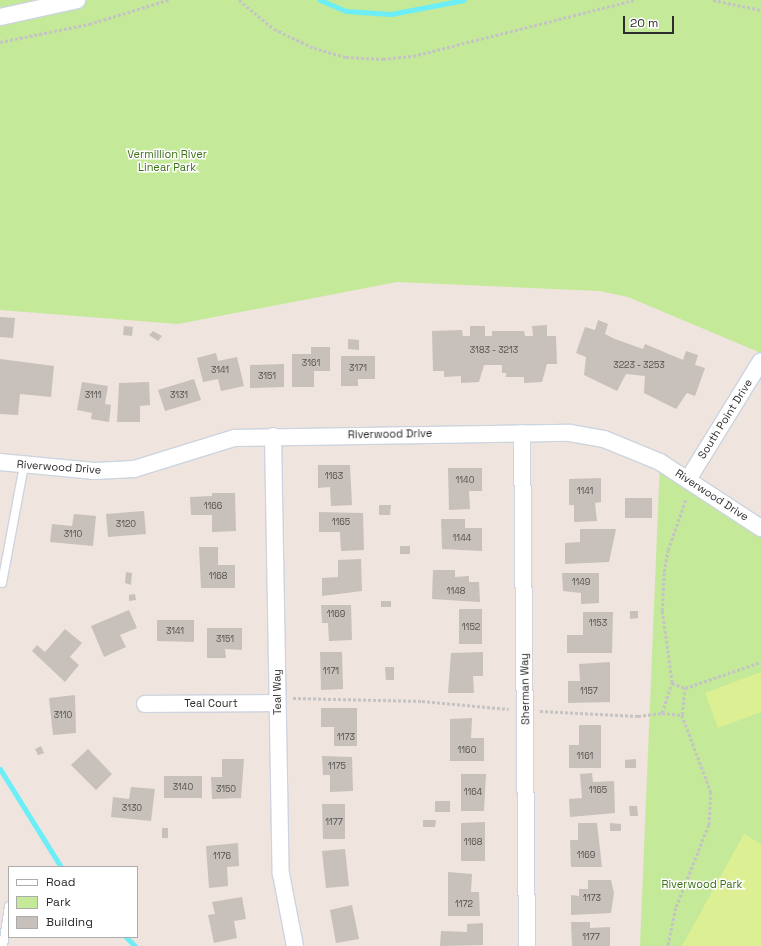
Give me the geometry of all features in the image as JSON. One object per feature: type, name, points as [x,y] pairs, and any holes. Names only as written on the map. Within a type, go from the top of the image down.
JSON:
[{"type":"street","points":[[0,17],[77,0]]},
{"type":"street","name":"South Point Drive","points":[[689,478],[761,360]]},
{"type":"street","name":"Sherman Way","points":[[522,433],[527,946]]},
{"type":"street","name":"Riverwood Drive","points":[[0,462],[95,471],[134,469],[234,438],[273,436],[570,433],[604,439],[689,478],[761,528]]},
{"type":"street","name":"Teal Way","points":[[273,436],[281,874],[295,946]]},
{"type":"street","name":"Teal Court","points":[[145,704],[277,703]]},
{"type":"lane","points":[[2,583],[24,465]]},
{"type":"lane","points":[[3,946],[8,913]]},
{"type":"path","points":[[0,42],[89,24],[168,0]]},
{"type":"path","points":[[239,0],[274,29],[314,48],[346,57],[383,59],[413,56],[635,0]]},
{"type":"path","points":[[712,0],[761,10]]},
{"type":"path","points":[[662,713],[672,683],[662,611],[664,572],[668,550],[685,506],[689,478]]},
{"type":"path","points":[[672,683],[685,688],[761,662]]},
{"type":"path","points":[[668,946],[676,908],[709,825],[710,810],[711,792],[704,767],[682,715],[685,688]]},
{"type":"path","points":[[277,703],[292,698],[422,701],[525,710],[638,716],[662,713],[682,715]]},
{"type":"green space","name":"Vermillion River Linear Park","points":[[0,0],[761,0],[761,353],[628,297],[600,291],[397,282],[178,324],[0,310]]},
{"type":"green space","name":"Riverwood Park","points":[[660,462],[761,528],[761,946],[640,946]]},
{"type":"green space","points":[[761,672],[761,712],[718,728],[705,693]]},
{"type":"green space","points":[[744,834],[761,844],[761,946],[682,946]]},
{"type":"building","points":[[0,317],[15,318],[13,338],[0,337]]},
{"type":"building","points":[[598,320],[608,324],[605,334],[643,349],[645,344],[683,360],[686,351],[698,355],[695,365],[705,368],[695,396],[687,393],[676,409],[644,393],[645,376],[626,374],[617,391],[584,375],[586,357],[576,353],[585,327],[595,330]]},
{"type":"building","points":[[547,325],[547,336],[556,336],[557,364],[547,364],[542,382],[524,383],[524,377],[506,377],[506,373],[502,373],[502,365],[484,365],[479,382],[461,383],[461,376],[444,377],[444,371],[433,371],[432,331],[462,330],[463,336],[470,336],[470,326],[485,326],[485,336],[492,336],[492,331],[524,331],[525,336],[533,336],[532,326]]},
{"type":"building","points":[[124,326],[133,327],[132,336],[123,335]]},
{"type":"building","points":[[153,331],[162,336],[158,341],[149,335]]},
{"type":"building","points":[[348,339],[359,340],[359,350],[348,349]]},
{"type":"building","points":[[311,347],[330,347],[330,371],[314,371],[314,387],[292,387],[292,354],[311,354]]},
{"type":"building","points":[[216,353],[218,361],[237,357],[244,386],[221,391],[218,379],[203,382],[197,358]]},
{"type":"building","points":[[341,356],[375,356],[375,379],[358,379],[358,386],[341,386]]},
{"type":"building","points":[[0,359],[54,366],[51,397],[20,394],[18,415],[0,414]]},
{"type":"building","points":[[284,364],[284,387],[250,388],[250,365]]},
{"type":"building","points":[[194,379],[201,400],[165,411],[158,390]]},
{"type":"building","points":[[82,382],[108,386],[105,404],[111,405],[109,422],[91,419],[92,413],[77,410]]},
{"type":"building","points":[[149,382],[150,405],[140,406],[140,422],[117,422],[119,383]]},
{"type":"building","points":[[318,465],[350,465],[352,505],[331,506],[330,487],[318,488]]},
{"type":"building","points":[[448,468],[482,468],[482,491],[469,491],[470,509],[449,510]]},
{"type":"building","points":[[601,478],[601,502],[595,503],[597,521],[574,522],[574,505],[569,505],[569,479]]},
{"type":"building","points":[[212,493],[235,493],[236,531],[212,532],[212,515],[191,515],[190,497],[212,496]]},
{"type":"building","points":[[625,498],[652,498],[652,518],[625,518]]},
{"type":"building","points":[[379,505],[391,505],[390,515],[379,515]]},
{"type":"building","points":[[144,511],[146,534],[108,537],[106,514]]},
{"type":"building","points":[[319,512],[363,513],[364,550],[341,551],[340,532],[319,532]]},
{"type":"building","points":[[74,514],[96,516],[93,546],[50,542],[52,524],[72,526]]},
{"type":"building","points":[[441,519],[465,519],[465,528],[482,528],[482,551],[442,549]]},
{"type":"building","points":[[580,529],[616,529],[609,562],[565,564],[565,543],[580,542]]},
{"type":"building","points":[[400,546],[410,546],[410,554],[400,554]]},
{"type":"building","points":[[199,547],[218,547],[218,565],[235,565],[235,588],[201,588]]},
{"type":"building","points":[[361,559],[362,591],[322,596],[322,578],[338,577],[338,560]]},
{"type":"building","points":[[433,570],[455,570],[455,577],[469,576],[469,582],[479,582],[480,602],[432,599]]},
{"type":"building","points":[[126,572],[132,573],[131,585],[125,583]]},
{"type":"building","points":[[562,573],[599,573],[599,603],[581,604],[581,593],[563,591]]},
{"type":"building","points":[[135,594],[136,600],[129,601],[129,595]]},
{"type":"building","points":[[381,601],[391,601],[391,607],[381,607]]},
{"type":"building","points":[[321,605],[351,605],[352,640],[329,641],[328,623],[322,623]]},
{"type":"building","points":[[459,609],[482,609],[482,644],[459,644]]},
{"type":"building","points":[[129,610],[137,628],[120,635],[126,647],[104,657],[91,626]]},
{"type":"building","points":[[630,611],[638,611],[638,618],[630,619]]},
{"type":"building","points":[[583,612],[613,612],[612,653],[567,653],[567,635],[583,635]]},
{"type":"building","points":[[157,620],[194,620],[194,642],[157,641]]},
{"type":"building","points":[[207,628],[242,628],[242,650],[225,649],[226,658],[207,658]]},
{"type":"building","points":[[65,629],[82,643],[70,657],[79,665],[65,682],[32,651],[37,645],[45,652]]},
{"type":"building","points":[[320,652],[342,652],[343,689],[321,690]]},
{"type":"building","points":[[483,652],[483,676],[473,676],[474,693],[448,693],[451,653]]},
{"type":"building","points":[[610,662],[610,702],[568,703],[568,681],[580,681],[579,664]]},
{"type":"building","points":[[385,667],[394,667],[394,680],[386,680]]},
{"type":"building","points":[[75,695],[76,733],[53,735],[49,698]]},
{"type":"building","points":[[321,708],[357,708],[357,746],[334,746],[334,727],[321,727]]},
{"type":"building","points":[[472,718],[471,738],[484,738],[484,761],[450,761],[450,719]]},
{"type":"building","points":[[579,725],[601,725],[601,768],[569,768],[569,745],[579,745]]},
{"type":"building","points":[[41,746],[44,753],[38,755],[35,749]]},
{"type":"building","points":[[88,749],[112,774],[96,790],[71,765]]},
{"type":"building","points":[[322,756],[352,757],[353,791],[330,792],[330,775],[323,775]]},
{"type":"building","points":[[222,759],[244,759],[241,798],[212,799],[211,777],[222,777]]},
{"type":"building","points":[[636,759],[636,768],[625,768],[625,760]]},
{"type":"building","points":[[592,773],[593,782],[614,781],[615,813],[570,817],[569,799],[582,798],[580,774]]},
{"type":"building","points":[[461,774],[486,774],[484,811],[461,811]]},
{"type":"building","points":[[164,776],[202,776],[202,798],[164,798]]},
{"type":"building","points":[[131,787],[155,789],[151,821],[111,817],[113,797],[129,799]]},
{"type":"building","points":[[435,801],[450,801],[450,812],[435,812]]},
{"type":"building","points":[[322,804],[345,804],[345,839],[323,839]]},
{"type":"building","points":[[629,806],[637,806],[638,816],[630,816]]},
{"type":"building","points":[[423,820],[436,820],[435,827],[423,827]]},
{"type":"building","points":[[485,822],[485,861],[461,861],[461,823]]},
{"type":"building","points":[[578,823],[597,823],[602,867],[571,867],[570,840],[578,840]]},
{"type":"building","points":[[610,823],[621,824],[621,831],[610,831]]},
{"type":"building","points":[[162,828],[168,828],[168,838],[162,838]]},
{"type":"building","points":[[238,843],[239,866],[227,867],[228,886],[209,888],[206,846]]},
{"type":"building","points":[[345,849],[349,886],[326,888],[322,851]]},
{"type":"building","points":[[448,872],[472,874],[471,892],[479,892],[480,916],[448,916]]},
{"type":"building","points":[[588,880],[611,880],[614,893],[611,913],[571,915],[571,895],[579,896],[579,889],[588,889]]},
{"type":"building","points":[[242,897],[246,919],[234,921],[237,938],[214,943],[208,915],[215,914],[212,902]]},
{"type":"building","points":[[352,905],[359,939],[336,943],[330,910]]},
{"type":"building","points":[[571,922],[590,922],[590,928],[610,927],[610,946],[572,946]]},
{"type":"building","points":[[483,923],[483,945],[440,946],[441,931],[467,932],[467,924]]},
{"type":"waterway","points":[[320,0],[346,11],[391,14],[464,0]]},
{"type":"waterway","points":[[0,769],[60,866]]},
{"type":"waterway","points":[[127,938],[135,946]]}]
